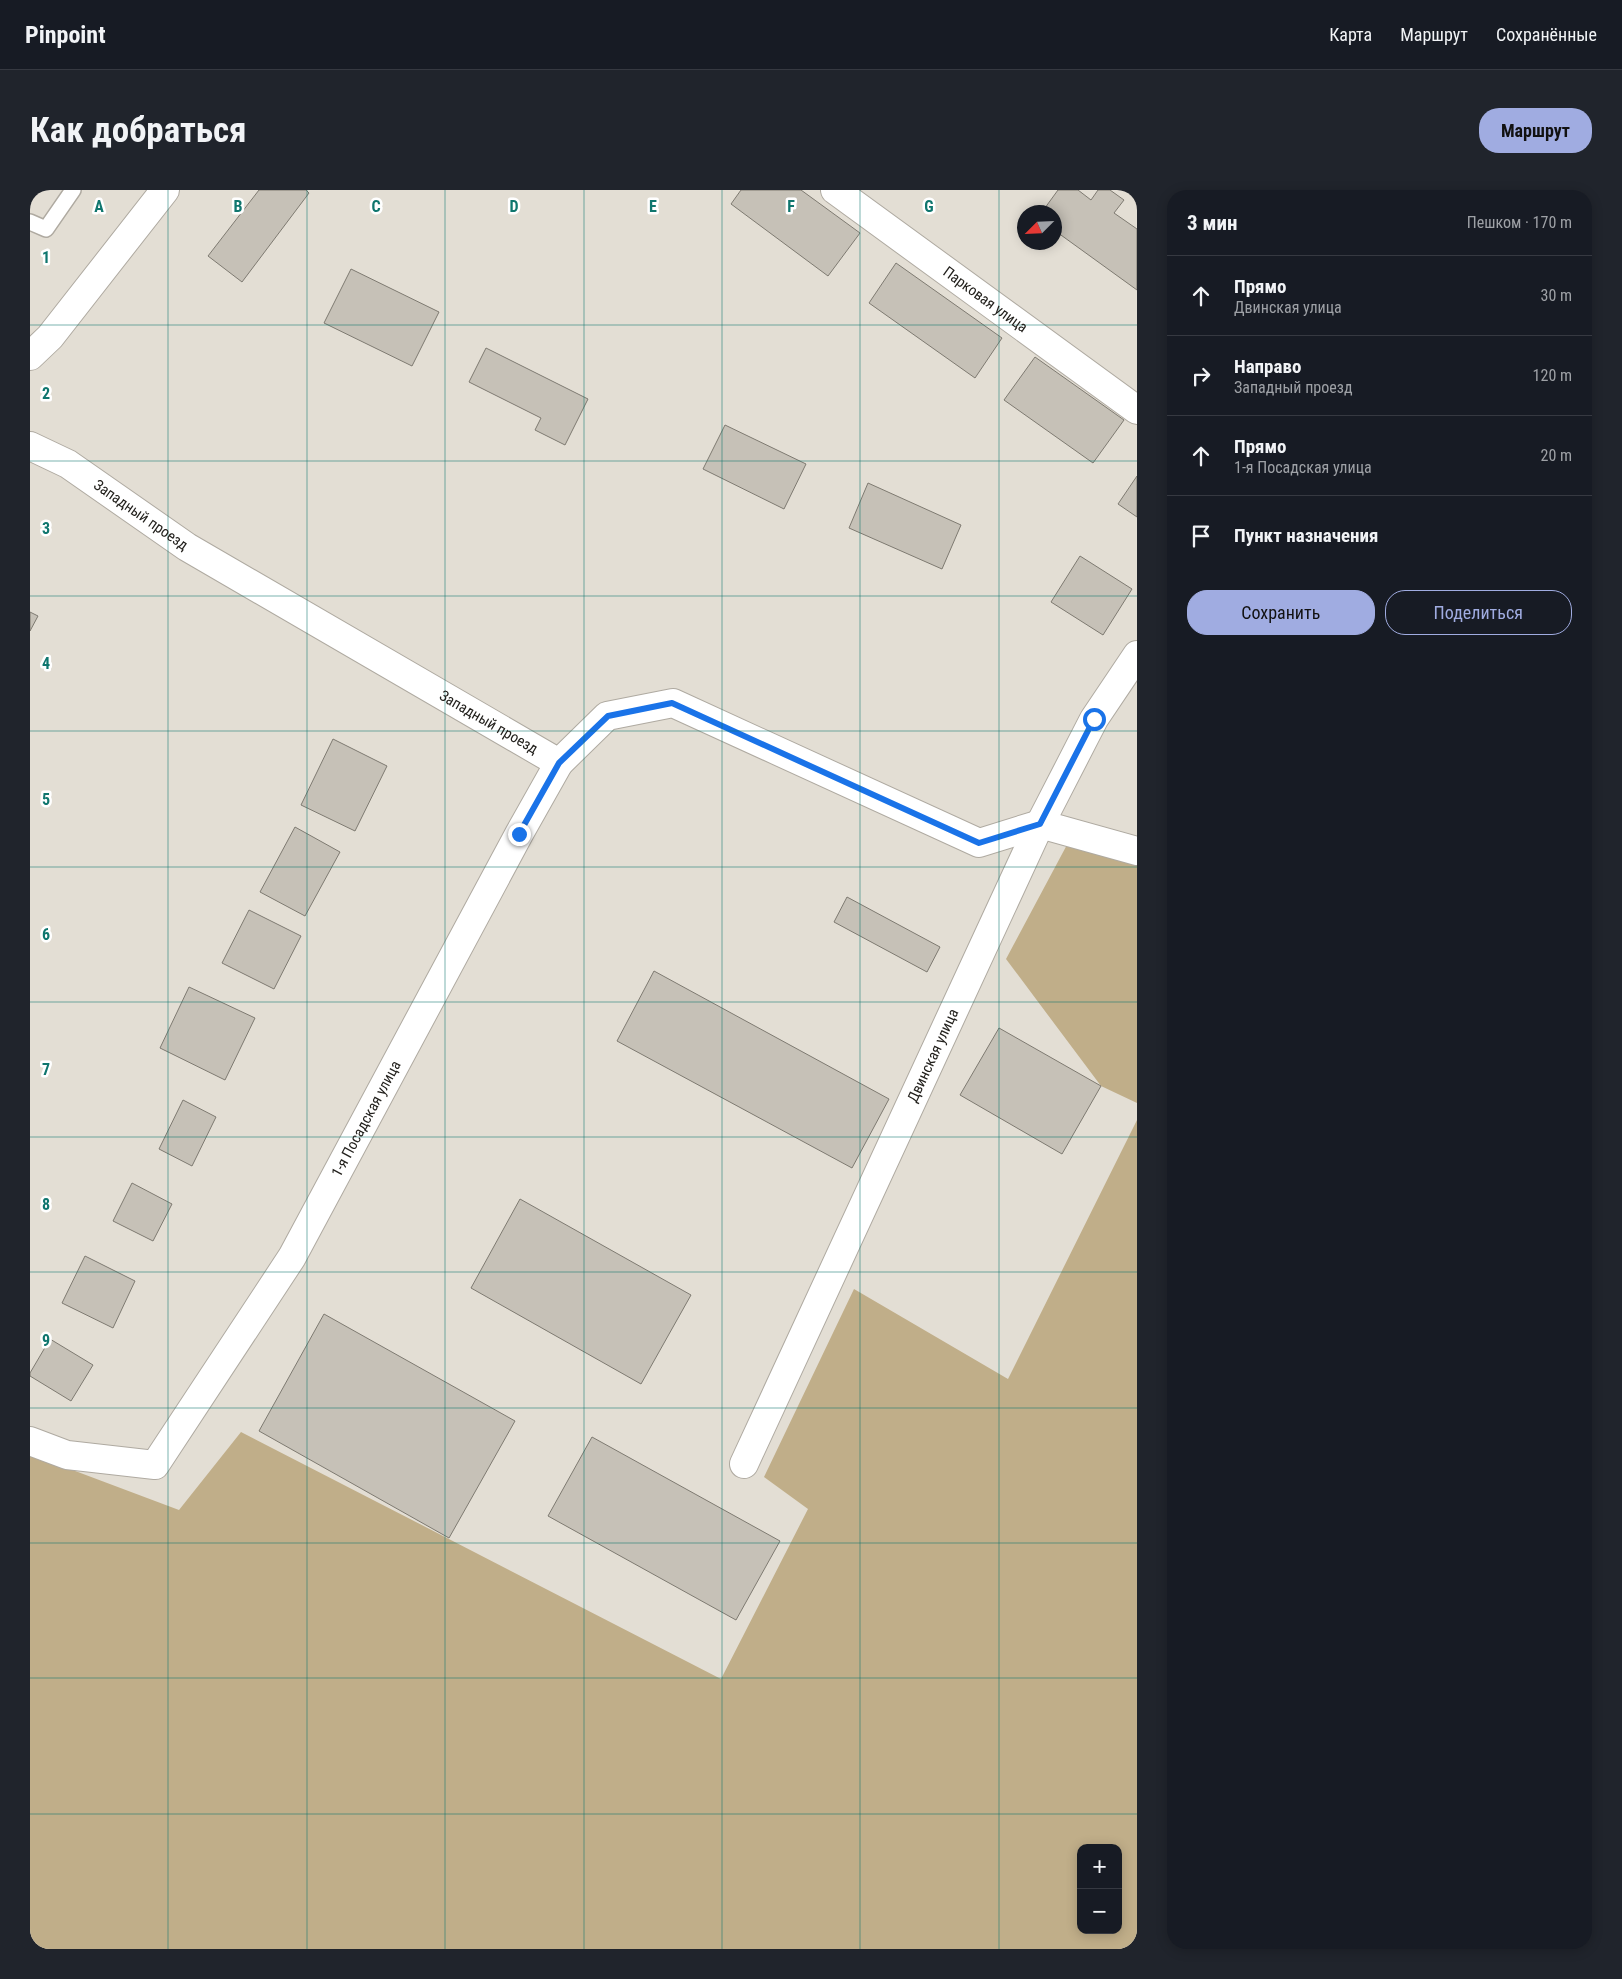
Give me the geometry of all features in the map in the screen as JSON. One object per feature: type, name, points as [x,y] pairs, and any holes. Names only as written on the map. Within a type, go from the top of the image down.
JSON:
[{"type":"street","points":[[30,356],[50,337],[165,190]]},
{"type":"street","name":"Парковая улица","points":[[835,190],[1137,410]]},
{"type":"street","name":"Западный проезд","points":[[30,446],[68,464],[187,547],[559,763]]},
{"type":"street","name":"Двинская улица","points":[[744,1464],[1040,824],[1094,719],[1137,655]]},
{"type":"street","points":[[559,763],[608,716],[672,703],[979,843],[1040,824],[1137,851]]},
{"type":"street","name":"1-я Посадская улица","points":[[30,1441],[66,1455],[155,1465],[292,1256],[559,763]]},
{"type":"lane","points":[[30,222],[46,228],[73,190]]},
{"type":"shaded area","points":[[1069,841],[1137,862],[1137,1103],[1101,1086],[1006,959]]},
{"type":"shaded area","points":[[1137,1120],[1137,1949],[30,1949],[30,1454],[179,1510],[241,1432],[721,1679],[808,1509],[764,1477],[854,1289],[1008,1379]]},
{"type":"building","points":[[259,190],[306,190],[309,193],[242,282],[208,256]]},
{"type":"building","points":[[741,190],[801,190],[860,233],[828,276],[731,204]]},
{"type":"building","points":[[1058,190],[1078,190],[1091,200],[1098,190],[1110,190],[1124,200],[1114,213],[1137,229],[1137,290],[1062,236],[1062,205],[1047,205]]},
{"type":"building","points":[[896,263],[1002,338],[975,378],[869,303]]},
{"type":"building","points":[[351,269],[439,312],[412,366],[324,323]]},
{"type":"building","points":[[486,348],[588,399],[565,445],[535,430],[541,418],[469,382]]},
{"type":"building","points":[[1035,357],[1124,420],[1093,463],[1004,400]]},
{"type":"building","points":[[725,425],[806,464],[784,509],[703,469]]},
{"type":"building","points":[[1137,476],[1137,517],[1118,504]]},
{"type":"building","points":[[868,483],[961,525],[942,569],[849,528]]},
{"type":"building","points":[[1080,556],[1132,589],[1103,635],[1051,602]]},
{"type":"building","points":[[30,612],[38,616],[30,631]]},
{"type":"building","points":[[333,739],[387,766],[355,831],[301,805]]},
{"type":"building","points":[[295,827],[340,852],[305,916],[260,892]]},
{"type":"building","points":[[847,897],[940,947],[927,972],[834,922]]},
{"type":"building","points":[[249,910],[301,936],[274,989],[222,963]]},
{"type":"building","points":[[654,971],[889,1099],[852,1168],[617,1041]]},
{"type":"building","points":[[189,987],[255,1018],[225,1080],[160,1048]]},
{"type":"building","points":[[999,1028],[1101,1086],[1062,1154],[960,1095]]},
{"type":"building","points":[[183,1100],[216,1117],[192,1166],[159,1149]]},
{"type":"building","points":[[132,1183],[172,1204],[153,1241],[113,1221]]},
{"type":"building","points":[[520,1199],[691,1295],[641,1384],[471,1288]]},
{"type":"building","points":[[85,1256],[135,1281],[113,1328],[62,1303]]},
{"type":"building","points":[[324,1314],[515,1421],[449,1538],[259,1431]]},
{"type":"building","points":[[50,1339],[93,1365],[71,1401],[30,1376]]},
{"type":"building","points":[[592,1437],[780,1541],[736,1620],[548,1516]]},
{"type":"route","points":[[519,834],[559,763],[608,716],[672,703],[979,843],[1040,824],[1094,719]]}]
